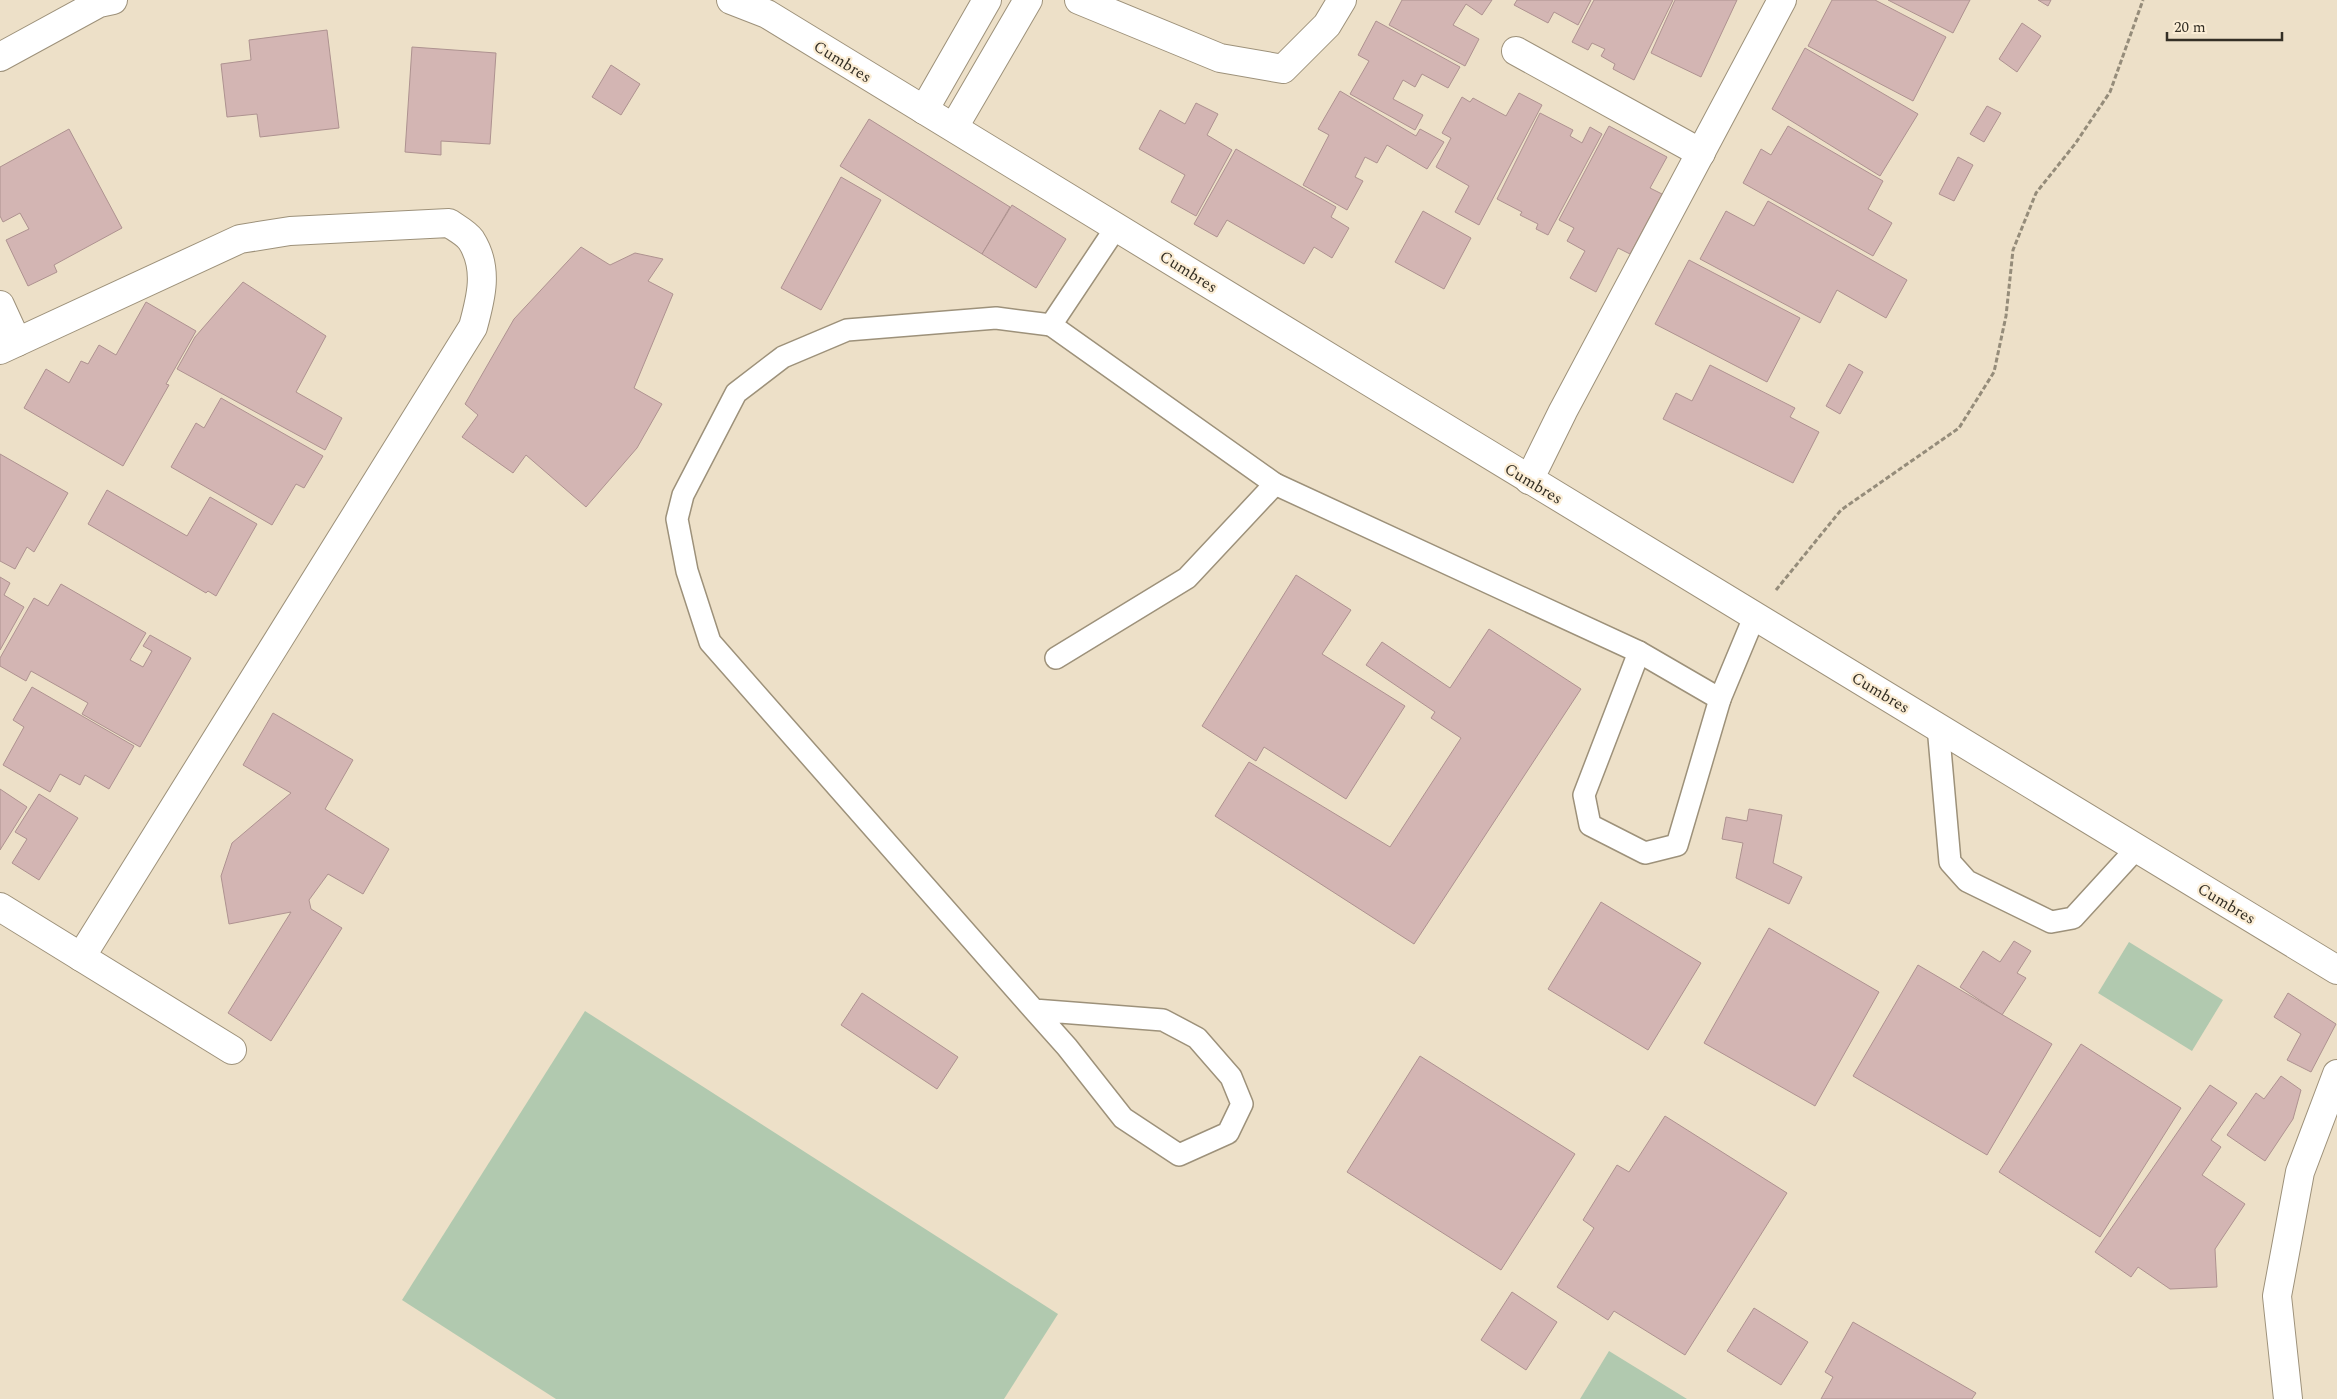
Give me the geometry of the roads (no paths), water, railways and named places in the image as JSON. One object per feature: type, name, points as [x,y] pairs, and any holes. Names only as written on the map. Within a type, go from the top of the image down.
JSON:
[{"type":"street","name":"Cumbres","points":[[730,0],[767,14],[1117,226],[1529,480],[1755,615],[2337,970]]},
{"type":"street","points":[[924,110],[987,0]]},
{"type":"street","points":[[954,127],[1028,0]]},
{"type":"street","points":[[1078,0],[1220,58],[1283,69],[1327,25],[1342,0]]},
{"type":"street","points":[[1529,480],[1563,411],[1782,0]]},
{"type":"street","points":[[0,57],[104,1]]},
{"type":"street","points":[[1516,51],[1701,153]]},
{"type":"street","points":[[0,305],[8,346],[240,239],[290,231],[449,223],[470,239],[482,263],[481,297],[472,327],[81,957]]},
{"type":"street","points":[[0,907],[232,1050]]},
{"type":"street","points":[[2288,1399],[2277,1296],[2300,1172],[2337,1074]]},
{"type":"lane","points":[[1051,325],[1117,226]]},
{"type":"lane","points":[[1034,1010],[1163,1020],[1197,1038],[1231,1077],[1242,1104],[1228,1133],[1179,1155],[1123,1118],[1067,1047],[1034,1010],[710,642],[687,571],[678,519],[684,495],[736,393],[783,356],[847,330],[996,318],[1051,325],[1275,484],[1639,652],[1720,699]]},
{"type":"lane","points":[[1056,658],[1187,578],[1275,484]]},
{"type":"lane","points":[[1639,652],[1584,795],[1590,825],[1645,853],[1677,845],[1720,699],[1755,615]]},
{"type":"lane","points":[[1938,726],[1950,862],[1967,881],[2051,922],[2073,918],[2137,848]]}]
